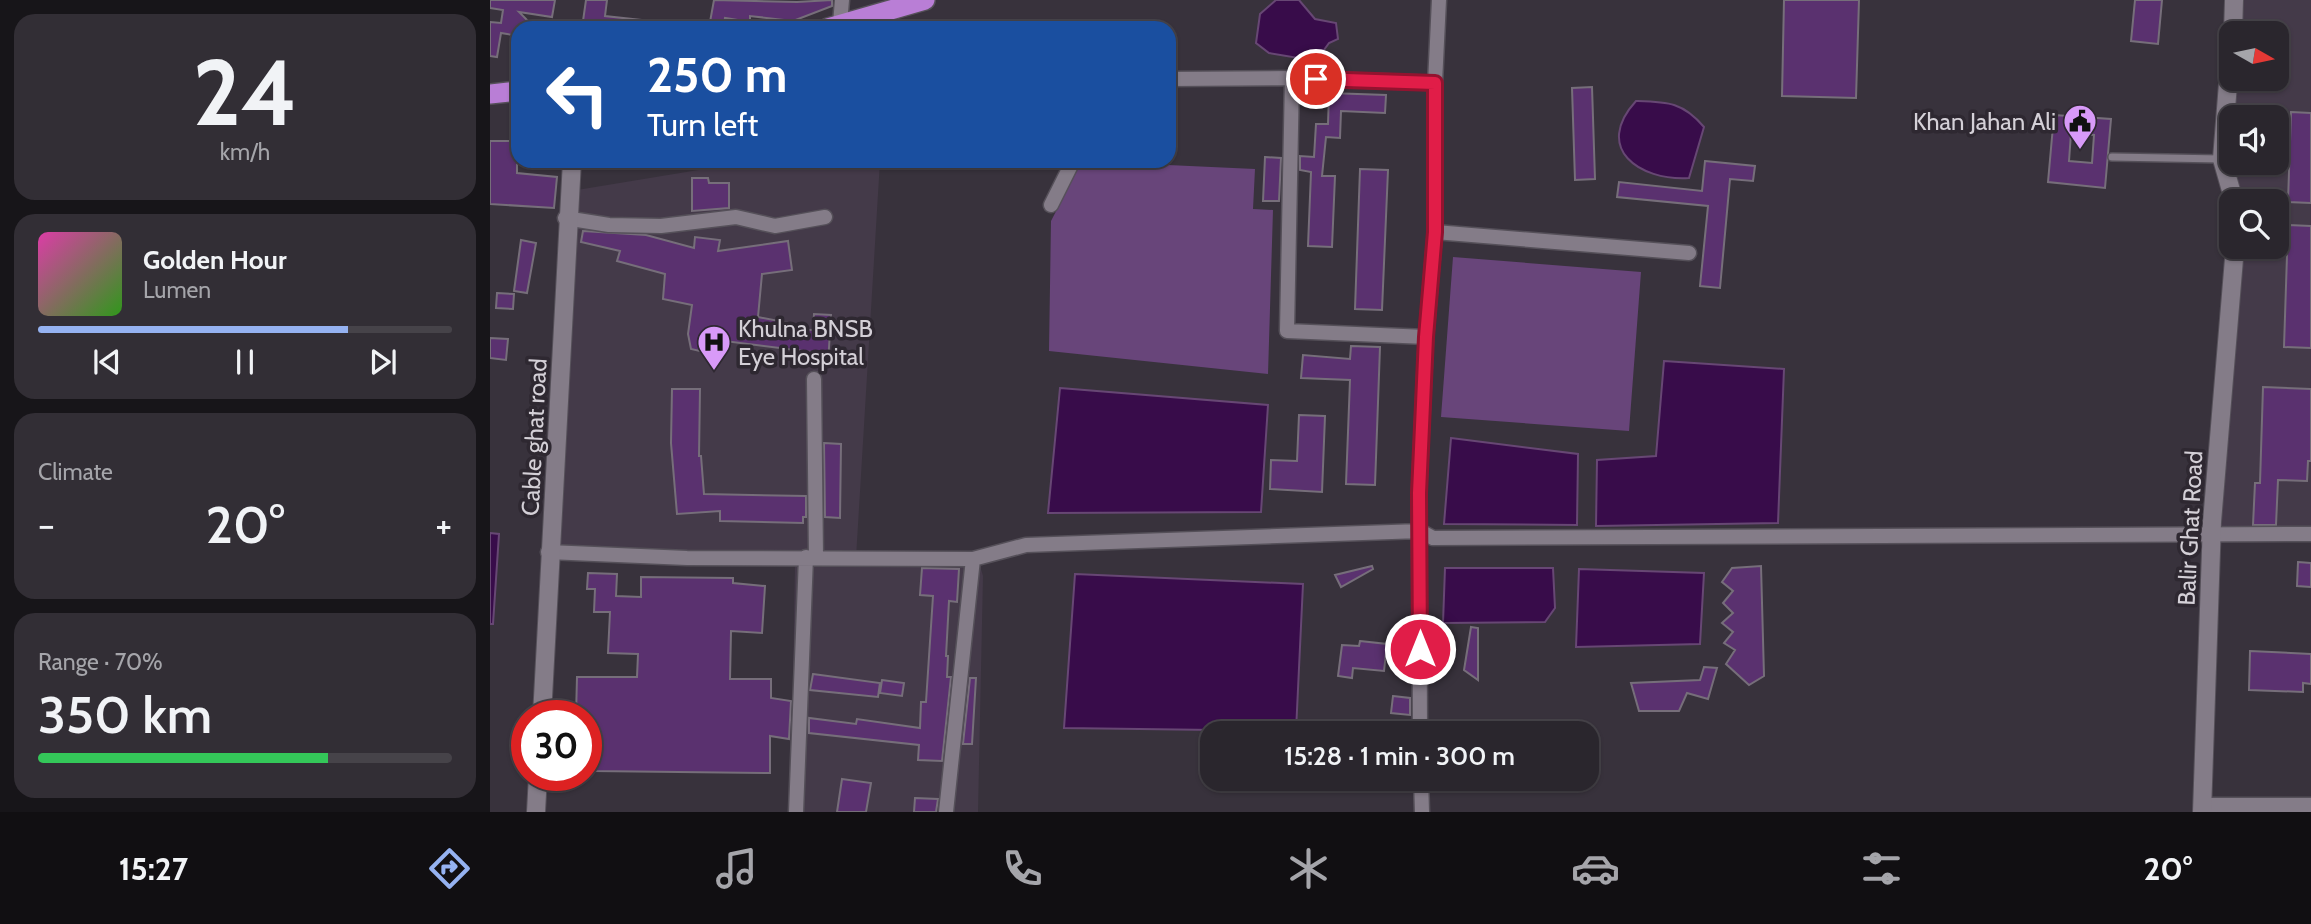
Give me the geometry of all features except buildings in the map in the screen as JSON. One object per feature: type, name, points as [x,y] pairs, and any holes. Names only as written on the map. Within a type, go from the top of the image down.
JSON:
[{"type":"highway","points":[[852,21],[925,0]]},
{"type":"highway","points":[[490,94],[511,92]]},
{"type":"street","points":[[836,21],[842,0]]},
{"type":"street","points":[[1420,721],[1420,531],[1426,337],[1435,232],[1435,83],[1439,0]]},
{"type":"street","points":[[2233,21],[2234,0]]},
{"type":"street","points":[[2239,21],[2240,0]]},
{"type":"street","points":[[1176,79],[1292,78],[1435,83]]},
{"type":"street","points":[[1292,78],[1287,331],[1426,337]]},
{"type":"street","points":[[2233,91],[2229,158],[2238,189]]},
{"type":"street","name":"Cable ghat road","points":[[541,700],[570,168]]},
{"type":"street","points":[[1051,205],[1070,168]]},
{"type":"street","points":[[567,218],[609,225],[661,226],[736,217],[775,226],[825,217]]},
{"type":"street","points":[[1435,232],[1689,253]]},
{"type":"street","name":"Balir Ghat Road","points":[[2206,808],[2215,534],[2234,259]]},
{"type":"street","name":"Balir Ghat Road","points":[[2215,534],[2241,259]]},
{"type":"street","points":[[796,812],[811,557],[814,379]]},
{"type":"street","points":[[550,552],[687,558],[973,559],[1026,545],[1420,531],[1433,538],[2311,534]]},
{"type":"street","points":[[946,812],[973,559]]},
{"type":"street","points":[[534,812],[535,791]]},
{"type":"street","points":[[1421,791],[1422,812]]},
{"type":"street","points":[[2206,808],[2288,808],[2311,804]]},
{"type":"lane","points":[[2112,158],[2219,159]]},
{"type":"shaded area","points":[[1276,0],[1299,0],[1315,19],[1336,23],[1338,39],[1329,43],[1316,61],[1269,53],[1256,43],[1260,14]]},
{"type":"shaded area","points":[[2240,0],[2311,0],[2311,535],[2218,534],[2241,259],[2289,259],[2289,189],[2238,189],[2234,175],[2289,175],[2289,105],[2233,105],[2233,91],[2289,91],[2289,21],[2239,21]]},
{"type":"shaded area","points":[[1636,101],[1657,102],[1682,108],[1704,127],[1689,178],[1654,174],[1628,158],[1621,147],[1619,133],[1624,118]]},
{"type":"shaded area","points":[[1176,165],[1255,169],[1253,209],[1273,210],[1268,374],[1049,351],[1051,221],[1078,168],[1176,168]]},
{"type":"shaded area","name":"Khulna BNSB Eye Hospital","points":[[711,168],[880,168],[856,558],[552,552],[571,191]]},
{"type":"shaded area","points":[[1453,257],[1641,272],[1629,431],[1441,417]]},
{"type":"shaded area","points":[[1664,361],[1784,369],[1778,523],[1596,526],[1597,460],[1656,456]]},
{"type":"shaded area","points":[[1060,388],[1268,405],[1261,512],[1048,513]]},
{"type":"shaded area","points":[[1451,438],[1578,454],[1577,525],[1444,524]]},
{"type":"shaded area","points":[[490,533],[499,534],[493,624],[490,624]]},
{"type":"shaded area","points":[[795,562],[980,566],[983,576],[978,812],[791,812]]},
{"type":"shaded area","points":[[1445,568],[1553,568],[1555,608],[1545,622],[1443,623]]},
{"type":"shaded area","points":[[1579,569],[1704,573],[1700,644],[1576,647]]},
{"type":"shaded area","points":[[1075,574],[1303,584],[1296,721],[1200,721],[1200,730],[1064,728]]},
{"type":"place","name":"Khan Jahan Ali","points":[[2080,151]]},
{"type":"place","name":"Khulna BNSB Eye Hospital","points":[[714,372]]},
{"type":"route","points":[[1316,79],[1435,83],[1435,232],[1426,337],[1419,493],[1420,649]]}]
